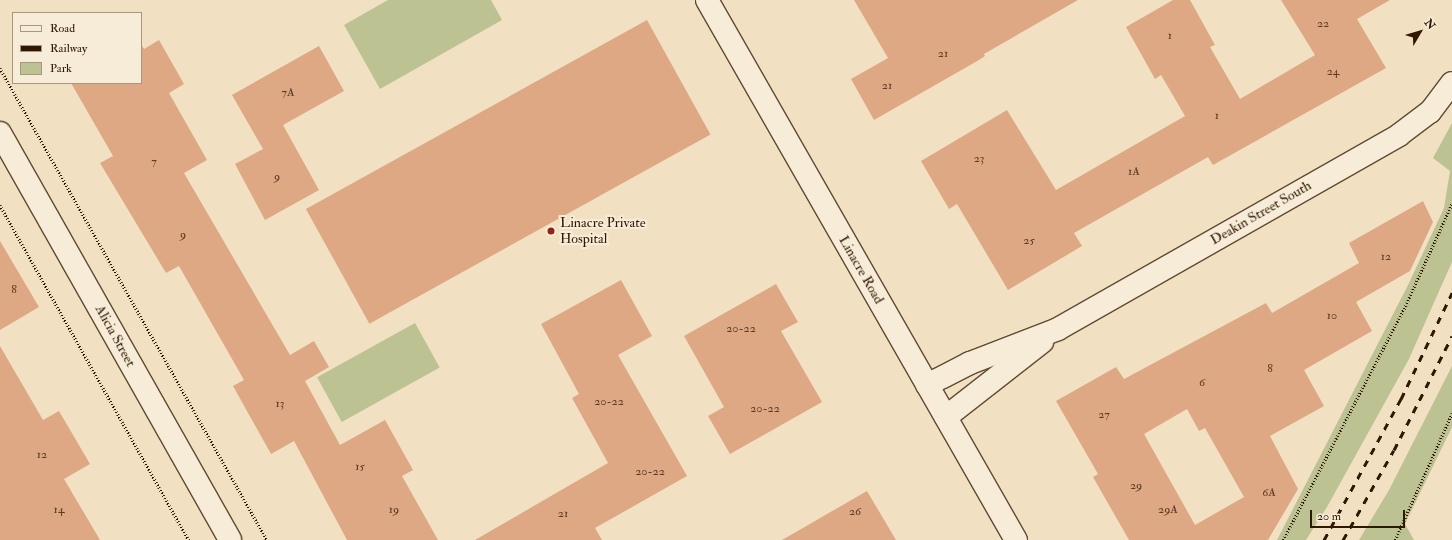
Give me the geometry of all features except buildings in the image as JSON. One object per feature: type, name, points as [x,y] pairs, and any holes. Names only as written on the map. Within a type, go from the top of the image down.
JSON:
[{"type":"street","name":"Linacre Road","points":[[708,0],[1016,540]]},
{"type":"street","name":"Deakin Street South","points":[[927,385],[970,363],[1058,329],[1399,135],[1430,112],[1452,83]]},
{"type":"street","name":"Alicia Street","points":[[0,133],[230,540]]},
{"type":"street","name":"Deakin Street South","points":[[946,417],[1058,329]]},
{"type":"path","points":[[0,68],[267,540]]},
{"type":"path","points":[[1283,540],[1404,309],[1452,203]]},
{"type":"path","points":[[0,205],[189,540]]},
{"type":"path","points":[[1395,540],[1452,413]]},
{"type":"green space","points":[[388,0],[491,0],[502,20],[380,89],[344,25]]},
{"type":"green space","points":[[1452,123],[1452,262],[1409,359],[1327,507],[1306,540],[1277,540],[1408,285],[1444,208],[1450,171],[1433,158]]},
{"type":"green space","points":[[415,323],[440,368],[342,422],[317,377]]},
{"type":"green space","points":[[1452,366],[1452,427],[1405,524],[1414,540],[1359,540],[1389,490]]},
{"type":"railway","points":[[1324,540],[1401,399],[1452,293]]},
{"type":"railway","points":[[1343,540],[1394,450],[1452,336]]},
{"type":"place","name":"Linacre Private Hospital","points":[[551,231]]}]
